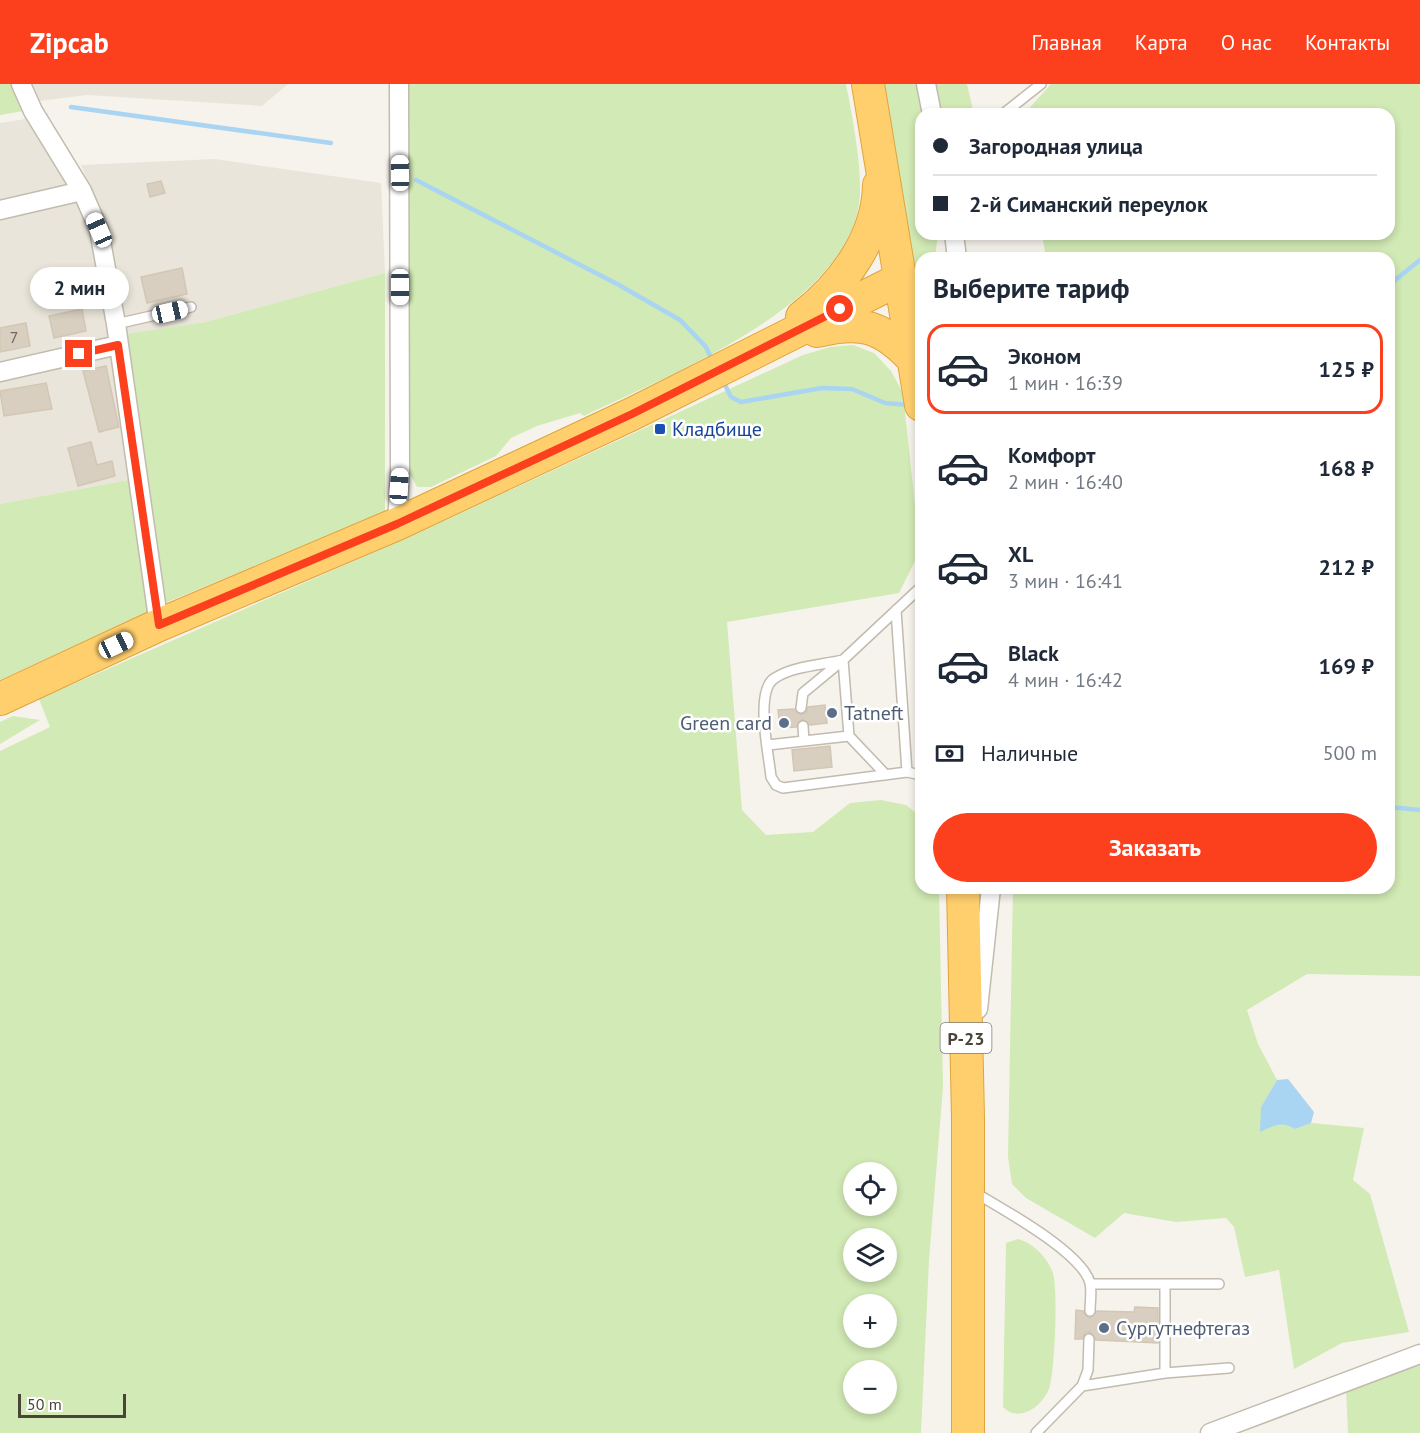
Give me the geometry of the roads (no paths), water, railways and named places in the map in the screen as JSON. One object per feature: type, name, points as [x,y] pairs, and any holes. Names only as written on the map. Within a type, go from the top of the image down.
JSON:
[{"type":"highway","points":[[868,84],[915,367]]},
{"type":"highway","points":[[759,350],[812,309],[855,261],[874,219],[879,190],[879,145]]},
{"type":"highway","points":[[0,699],[159,625],[397,524],[632,414],[902,278]]},
{"type":"highway","points":[[759,350],[808,333],[838,326],[860,325],[880,331],[896,341],[914,360]]},
{"type":"highway","name":"Р-23","points":[[963,894],[968,1118],[968,1433]]},
{"type":"street","points":[[21,84],[33,111],[82,191],[99,230],[116,324],[159,625]]},
{"type":"street","points":[[397,524],[400,471],[399,84]]},
{"type":"street","points":[[926,84],[931,108]]},
{"type":"street","points":[[0,210],[82,191]]},
{"type":"street","points":[[0,372],[118,345]]},
{"type":"street","points":[[968,1118],[990,894]]},
{"type":"street","points":[[1210,1433],[1420,1354]]},
{"type":"lane","points":[[1011,108],[1041,84]]},
{"type":"lane","points":[[116,324],[191,307]]},
{"type":"lane","points":[[801,708],[803,693],[843,660],[915,593]]},
{"type":"lane","points":[[906,601],[915,601]]},
{"type":"lane","points":[[896,610],[907,772]]},
{"type":"lane","points":[[843,660],[849,736],[886,775]]},
{"type":"lane","points":[[843,660],[773,678],[765,688],[763,701],[771,777],[776,785],[783,788],[907,772],[915,774]]},
{"type":"lane","points":[[803,726],[804,741]]},
{"type":"lane","points":[[768,745],[849,736]]},
{"type":"lane","points":[[968,1187],[1050,1240],[1085,1271],[1091,1284],[1090,1311]]},
{"type":"lane","points":[[1091,1284],[1220,1284]]},
{"type":"lane","points":[[1165,1284],[1165,1373]]},
{"type":"lane","points":[[1036,1433],[1082,1386],[1088,1370],[1089,1340]]},
{"type":"lane","points":[[1082,1386],[1165,1373],[1229,1368]]},
{"type":"water","points":[[1288,1079],[1314,1112],[1311,1123],[1295,1129],[1290,1126],[1277,1125],[1260,1132],[1261,1107],[1277,1080]]},
{"type":"waterway","points":[[71,107],[331,143]]},
{"type":"waterway","points":[[416,180],[619,285],[680,320],[706,347],[712,360]]},
{"type":"waterway","points":[[1395,280],[1420,260]]},
{"type":"waterway","points":[[723,381],[731,397],[741,402],[822,388],[852,389],[885,403],[909,405]]},
{"type":"waterway","points":[[1395,808],[1420,810]]},
{"type":"place","name":"Кладбище","points":[[660,429]]},
{"type":"place","name":"Tatneft","points":[[832,713]]},
{"type":"place","name":"Green card","points":[[784,723]]},
{"type":"place","name":"Сургутнефтегаз","points":[[1104,1328]]}]
